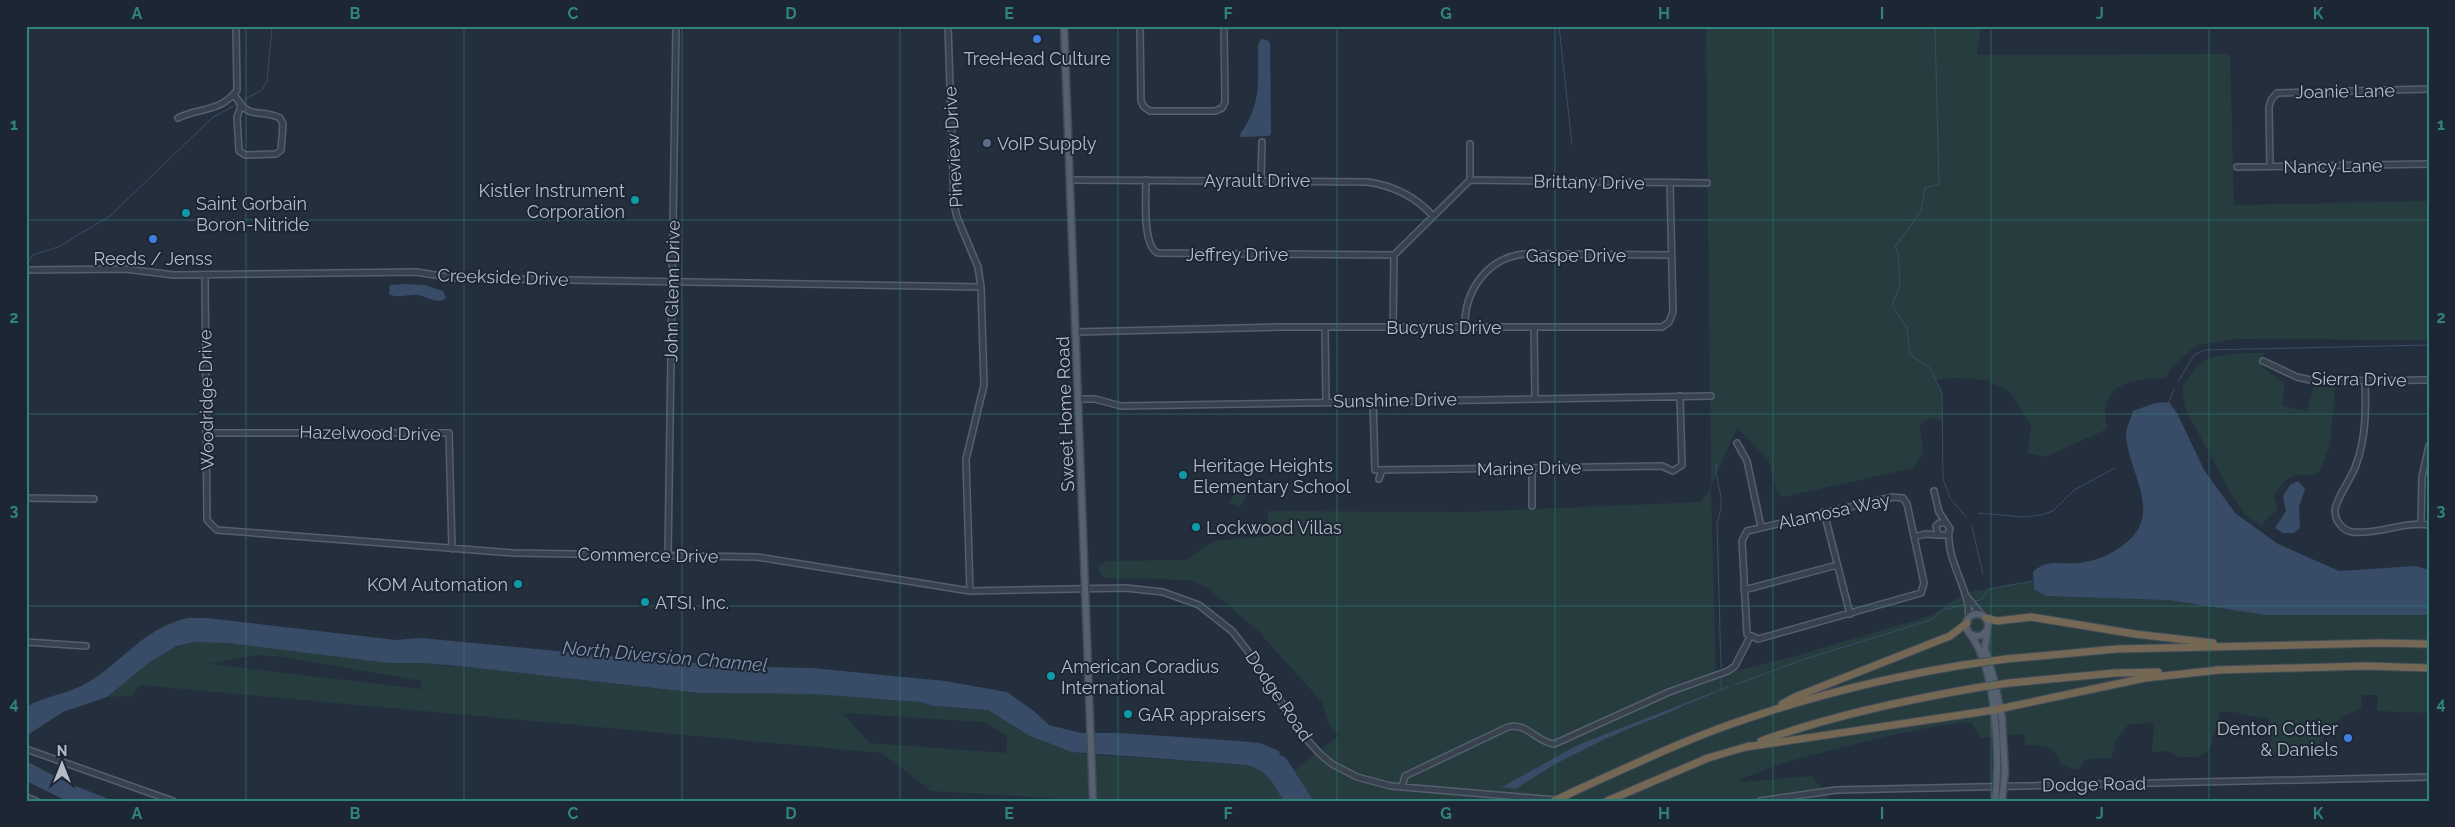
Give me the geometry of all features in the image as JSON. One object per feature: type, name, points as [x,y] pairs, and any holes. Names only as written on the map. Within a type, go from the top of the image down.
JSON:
[{"type":"highway","points":[[1984,617],[1997,621],[2030,617],[2127,633],[2241,646]]},
{"type":"highway","points":[[1771,711],[1796,697],[1950,636],[1967,621]]},
{"type":"highway","points":[[1554,801],[1681,744],[1771,711],[1877,682],[1963,665],[2006,659],[2117,649],[2429,644]]},
{"type":"highway","points":[[1607,801],[1708,758],[1835,718],[1893,703],[1975,688],[2115,673],[2367,666],[2429,668]]},
{"type":"highway","points":[[1746,747],[1997,709],[2145,678],[2219,670]]},
{"type":"main road","name":"Sweet Home Road","points":[[1064,26],[1094,801]]},
{"type":"main road","points":[[1994,801],[1996,786],[1997,709],[1985,669],[1970,634],[1967,621],[1973,615],[1984,617],[1989,625],[1985,649],[1997,709],[2004,746],[2002,801]]},
{"type":"main road","points":[[1970,634],[1977,636],[1987,632]]},
{"type":"street","points":[[236,26],[238,84],[235,97],[241,106],[252,113],[280,118],[283,124],[281,150],[276,154],[245,155],[239,151],[237,117],[241,106]]},
{"type":"street","name":"John Glenn Drive","points":[[668,556],[676,26]]},
{"type":"street","name":"Pineview Drive","points":[[948,26],[954,204],[957,217],[978,267],[984,385],[966,458],[970,591]]},
{"type":"street","points":[[1140,26],[1142,104],[1150,111],[1215,111],[1224,106],[1224,26]]},
{"type":"street","name":"Joanie Lane","points":[[2270,166],[2269,107],[2271,100],[2277,93],[2429,89]]},
{"type":"street","points":[[178,118],[188,113],[210,110],[235,97]]},
{"type":"street","points":[[1262,142],[1262,180]]},
{"type":"street","points":[[1393,327],[1394,255],[1470,180],[1470,144]]},
{"type":"street","name":"Nancy Lane","points":[[2237,167],[2429,164]]},
{"type":"street","name":"Ayrault Drive","points":[[1071,180],[1356,180],[1380,184],[1410,197],[1433,216]]},
{"type":"street","name":"Jeffrey Drive","points":[[1146,180],[1148,240],[1152,250],[1158,254],[1394,255]]},
{"type":"street","name":"Brittany Drive","points":[[1470,180],[1707,183]]},
{"type":"street","name":"Bucyrus Drive","points":[[1076,332],[1325,327],[1658,328],[1666,325],[1672,315],[1670,183]]},
{"type":"street","name":"Gaspe Drive","points":[[1465,327],[1466,306],[1475,284],[1493,266],[1513,256],[1524,254],[1671,255]]},
{"type":"street","name":"Creekside Drive","points":[[26,270],[125,268],[174,275],[416,272],[454,278],[980,287]]},
{"type":"street","name":"Woodridge Drive","points":[[205,275],[207,520],[209,525]]},
{"type":"street","points":[[1325,327],[1326,401]]},
{"type":"street","points":[[1534,327],[1535,398]]},
{"type":"street","name":"Sierra Drive","points":[[2263,361],[2306,379],[2365,381],[2429,380]]},
{"type":"street","points":[[2365,381],[2365,425],[2362,444],[2353,474],[2336,506],[2337,520],[2341,526],[2354,532],[2421,524],[2429,525]]},
{"type":"street","name":"Marine Drive","points":[[1382,470],[1662,466],[1673,471],[1682,466],[1680,396]]},
{"type":"street","name":"Sunshine Drive","points":[[1079,399],[1095,399],[1121,406],[1373,400],[1712,396]]},
{"type":"street","points":[[1373,400],[1375,470],[1382,470],[1379,480]]},
{"type":"street","name":"Hazelwood Drive","points":[[206,433],[447,432],[451,438],[452,548]]},
{"type":"street","points":[[1737,443],[1747,461],[1761,527]]},
{"type":"street","points":[[2421,524],[2422,477],[2429,446]]},
{"type":"street","points":[[1532,468],[1532,506]]},
{"type":"street","points":[[1934,491],[1939,512],[1949,526],[1950,550],[1969,608],[1967,621]]},
{"type":"street","name":"Alamosa Way","points":[[1898,496],[1907,504],[1924,583],[1921,593],[1758,639],[1750,637],[1745,630],[1744,535],[1747,531],[1824,512],[1898,496]]},
{"type":"street","points":[[26,498],[94,499]]},
{"type":"street","points":[[1824,512],[1850,614]]},
{"type":"street","points":[[1939,512],[1937,525],[1939,535],[1950,550]]},
{"type":"street","points":[[1926,534],[1937,525],[1946,523]]},
{"type":"street","name":"Commerce Drive","points":[[209,525],[217,530],[514,554],[756,557],[970,591],[1087,589]]},
{"type":"street","points":[[1914,537],[1926,534],[1945,536],[1949,532]]},
{"type":"street","points":[[1744,590],[1837,565]]},
{"type":"street","name":"Dodge Road","points":[[1087,589],[1150,589],[1181,597],[1205,609],[1226,624],[1241,641],[1302,734],[1320,754],[1332,764],[1357,777],[1376,783],[1402,787],[1567,801]]},
{"type":"street","points":[[1964,593],[1984,617]]},
{"type":"street","points":[[1402,787],[1405,776],[1508,727],[1519,726],[1546,742],[1554,744],[1669,692],[1728,671],[1735,666],[1750,637]]},
{"type":"street","points":[[26,642],[86,646]]},
{"type":"street","points":[[26,749],[172,801]]},
{"type":"street","name":"Dodge Road","points":[[1760,801],[1836,790],[2429,777]]},
{"type":"street","points":[[26,797],[36,801]]},
{"type":"green space","points":[[1706,26],[1981,26],[1977,55],[2230,54],[2234,205],[2428,201],[2429,340],[2238,339],[2197,345],[2173,366],[2166,378],[2129,382],[2112,393],[2107,402],[2105,414],[2107,429],[2045,457],[2028,453],[2031,426],[2010,392],[1987,380],[1955,378],[1936,380],[1942,393],[1943,421],[1930,418],[1920,425],[1923,452],[1914,468],[1783,497],[1777,491],[1768,459],[1737,428],[1711,487]]},
{"type":"green space","points":[[2263,353],[2263,368],[2284,383],[2283,406],[2307,411],[2313,387],[2335,387],[2330,444],[2320,472],[2313,475],[2296,475],[2285,482],[2274,496],[2278,510],[2267,518],[2262,527],[2245,515],[2231,494],[2185,408],[2182,387],[2197,368],[2209,359],[2216,356]]},
{"type":"green space","points":[[1711,487],[1716,676],[1792,657],[1930,616],[1964,593],[2033,581],[2034,589],[2168,600],[2265,615],[2429,615],[2429,713],[2377,711],[2378,695],[2362,695],[2361,708],[2336,723],[2326,733],[2319,747],[2301,747],[2301,754],[2271,753],[2269,719],[2233,712],[2220,712],[2210,750],[2198,757],[2177,757],[2168,751],[2152,752],[2154,722],[2128,725],[2115,742],[2112,758],[2086,759],[2077,770],[2061,765],[2055,753],[2044,746],[2025,745],[2024,734],[1981,738],[1971,722],[1937,726],[1883,737],[1793,760],[1748,776],[1739,782],[1812,776],[1827,796],[1828,801],[1313,801],[1294,770],[1340,735],[1329,726],[1323,703],[1259,632],[1209,589],[1191,580],[1103,578],[1098,567],[1106,561],[1186,560],[1214,541],[1268,536],[1268,511],[1464,512],[1701,502]]},
{"type":"green space","points":[[1237,488],[1248,492],[1240,507],[1229,503]]},
{"type":"green space","points":[[195,642],[251,645],[364,659],[459,666],[698,693],[813,694],[879,698],[920,702],[934,706],[988,710],[1084,754],[1247,765],[1265,774],[1284,801],[1103,801],[931,791],[882,753],[140,685],[132,696],[107,697],[148,664],[182,646]],"holes":[[[257,655],[283,657],[421,681],[421,689],[209,664]],[[843,713],[983,722],[1007,736],[1006,753],[869,743]]]},
{"type":"water","points":[[1261,39],[1267,40],[1270,43],[1271,134],[1269,136],[1241,137],[1240,134],[1247,123],[1255,102],[1258,81],[1258,45]]},
{"type":"water","points":[[390,285],[424,285],[443,291],[446,298],[436,301],[418,295],[399,296],[389,294]]},
{"type":"water","points":[[2169,402],[2177,413],[2204,470],[2235,513],[2278,544],[2339,571],[2416,566],[2429,570],[2429,615],[2265,615],[2168,600],[2046,596],[2034,589],[2033,572],[2038,568],[2055,563],[2080,563],[2105,556],[2115,551],[2133,536],[2141,524],[2143,511],[2142,497],[2129,453],[2126,437],[2127,427],[2133,411],[2155,403]]},
{"type":"water","points":[[2298,481],[2305,489],[2299,507],[2300,528],[2294,533],[2283,533],[2275,528],[2286,511],[2283,496],[2290,485]]},
{"type":"water","points":[[188,618],[206,618],[396,640],[421,638],[650,660],[759,667],[811,668],[945,681],[1007,692],[1035,712],[1049,725],[1081,733],[1120,733],[1260,743],[1279,751],[1280,755],[1286,758],[1313,800],[1284,801],[1265,774],[1247,765],[1072,752],[1030,736],[988,710],[934,706],[920,702],[813,694],[699,693],[459,666],[389,663],[228,643],[195,642],[177,646],[150,662],[107,697],[63,712],[26,736],[26,707],[83,685],[110,667],[144,638],[171,623]]},
{"type":"water","points":[[1737,683],[1607,738],[1555,764],[1515,789],[1502,787],[1580,744]]},
{"type":"water","points":[[26,761],[70,784],[114,801],[67,801],[26,781]]},
{"type":"waterway","points":[[1559,26],[1572,144]]},
{"type":"waterway","points":[[1935,26],[1939,184],[1925,188],[1921,211],[1895,247],[1898,252],[1900,285],[1892,305],[1907,328],[1910,355],[1929,367],[1942,393],[1943,479],[1950,498],[1966,517]]},
{"type":"waterway","points":[[242,101],[262,90],[267,81],[272,28]]},
{"type":"waterway","points":[[28,262],[33,255],[58,247],[110,216],[212,118],[239,103]]},
{"type":"waterway","points":[[2178,382],[2194,355],[2205,350],[2429,345]]},
{"type":"waterway","points":[[2169,402],[2174,390]]},
{"type":"waterway","points":[[1716,464],[1721,499],[1717,523],[1721,667]]},
{"type":"waterway","points":[[1978,513],[2024,517],[2041,515],[2053,511],[2074,490],[2115,468]]},
{"type":"waterway","points":[[1972,527],[1983,574]]},
{"type":"waterway","points":[[1975,601],[1981,600],[1988,589],[2033,581]]},
{"type":"waterway","points":[[1734,685],[1805,659],[1931,620],[1943,610],[1963,605]]},
{"type":"waterway","points":[[1721,678],[1721,690]]},
{"type":"waterway","points":[[1720,691],[1728,687]]},
{"type":"waterway","points":[[1694,701],[1716,692]]},
{"type":"waterway","points":[[1639,724],[1679,708]]},
{"type":"place","name":"TreeHead Culture","points":[[1037,39]]},
{"type":"place","name":"VoIP Supply","points":[[987,143]]},
{"type":"place","name":"Kistler Instrument Corporation","points":[[635,200]]},
{"type":"place","name":"Saint Gorbain Boron-Nitride","points":[[186,213]]},
{"type":"place","name":"Reeds / Jenss","points":[[153,239]]},
{"type":"place","name":"Heritage Heights Elementary School","points":[[1183,475]]},
{"type":"place","name":"Lockwood Villas","points":[[1196,527]]},
{"type":"place","name":"KOM Automation","points":[[518,584]]},
{"type":"place","name":"ATSI, Inc.","points":[[645,602]]},
{"type":"place","name":"American Coradius International","points":[[1051,676]]},
{"type":"place","name":"GAR appraisers","points":[[1128,714]]},
{"type":"place","name":"Denton Cottier & Daniels","points":[[2348,738]]},
{"type":"water label","name":"North Diversion Channel","points":[[665,656]]}]
